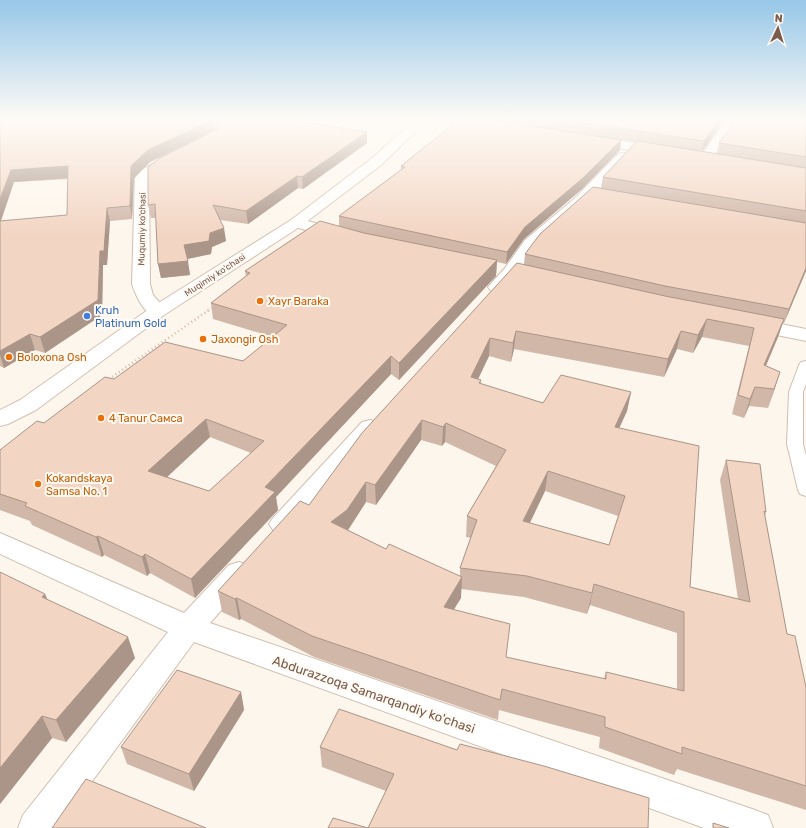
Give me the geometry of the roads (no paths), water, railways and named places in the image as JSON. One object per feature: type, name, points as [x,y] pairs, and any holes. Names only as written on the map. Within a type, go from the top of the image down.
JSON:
[{"type":"street","name":"Muqumiy ko'chasi","points":[[158,312],[145,296],[141,284],[142,178],[152,169],[174,158]]},
{"type":"street","name":"Muqimiy ko'chasi","points":[[0,419],[28,405],[158,312],[296,223],[381,158]]},
{"type":"street","points":[[484,301],[511,272],[531,243],[588,194],[621,158]]},
{"type":"street","points":[[704,158],[720,161]]},
{"type":"street","points":[[588,194],[604,196]]},
{"type":"street","points":[[296,223],[351,238]]},
{"type":"street","points":[[730,320],[806,335]]},
{"type":"street","points":[[267,541],[384,412]]},
{"type":"street","name":"Abdurazzoqa Samarqandiy ko'chasi","points":[[0,543],[188,628],[755,828]]},
{"type":"street","points":[[36,828],[188,628],[251,558]]},
{"type":"lane","points":[[806,365],[796,392],[795,444],[806,490]]},
{"type":"place","name":"Xayr Baraka","points":[[260,301]]},
{"type":"place","name":"Kruh Platinum Gold","points":[[87,316]]},
{"type":"place","name":"Jaxongir Osh","points":[[203,339]]},
{"type":"place","name":"Boloxona Osh","points":[[9,357]]},
{"type":"place","name":"4 Tanur Самса","points":[[101,418]]},
{"type":"place","name":"Kokandskaya Samsa No. 1","points":[[38,484]]}]
